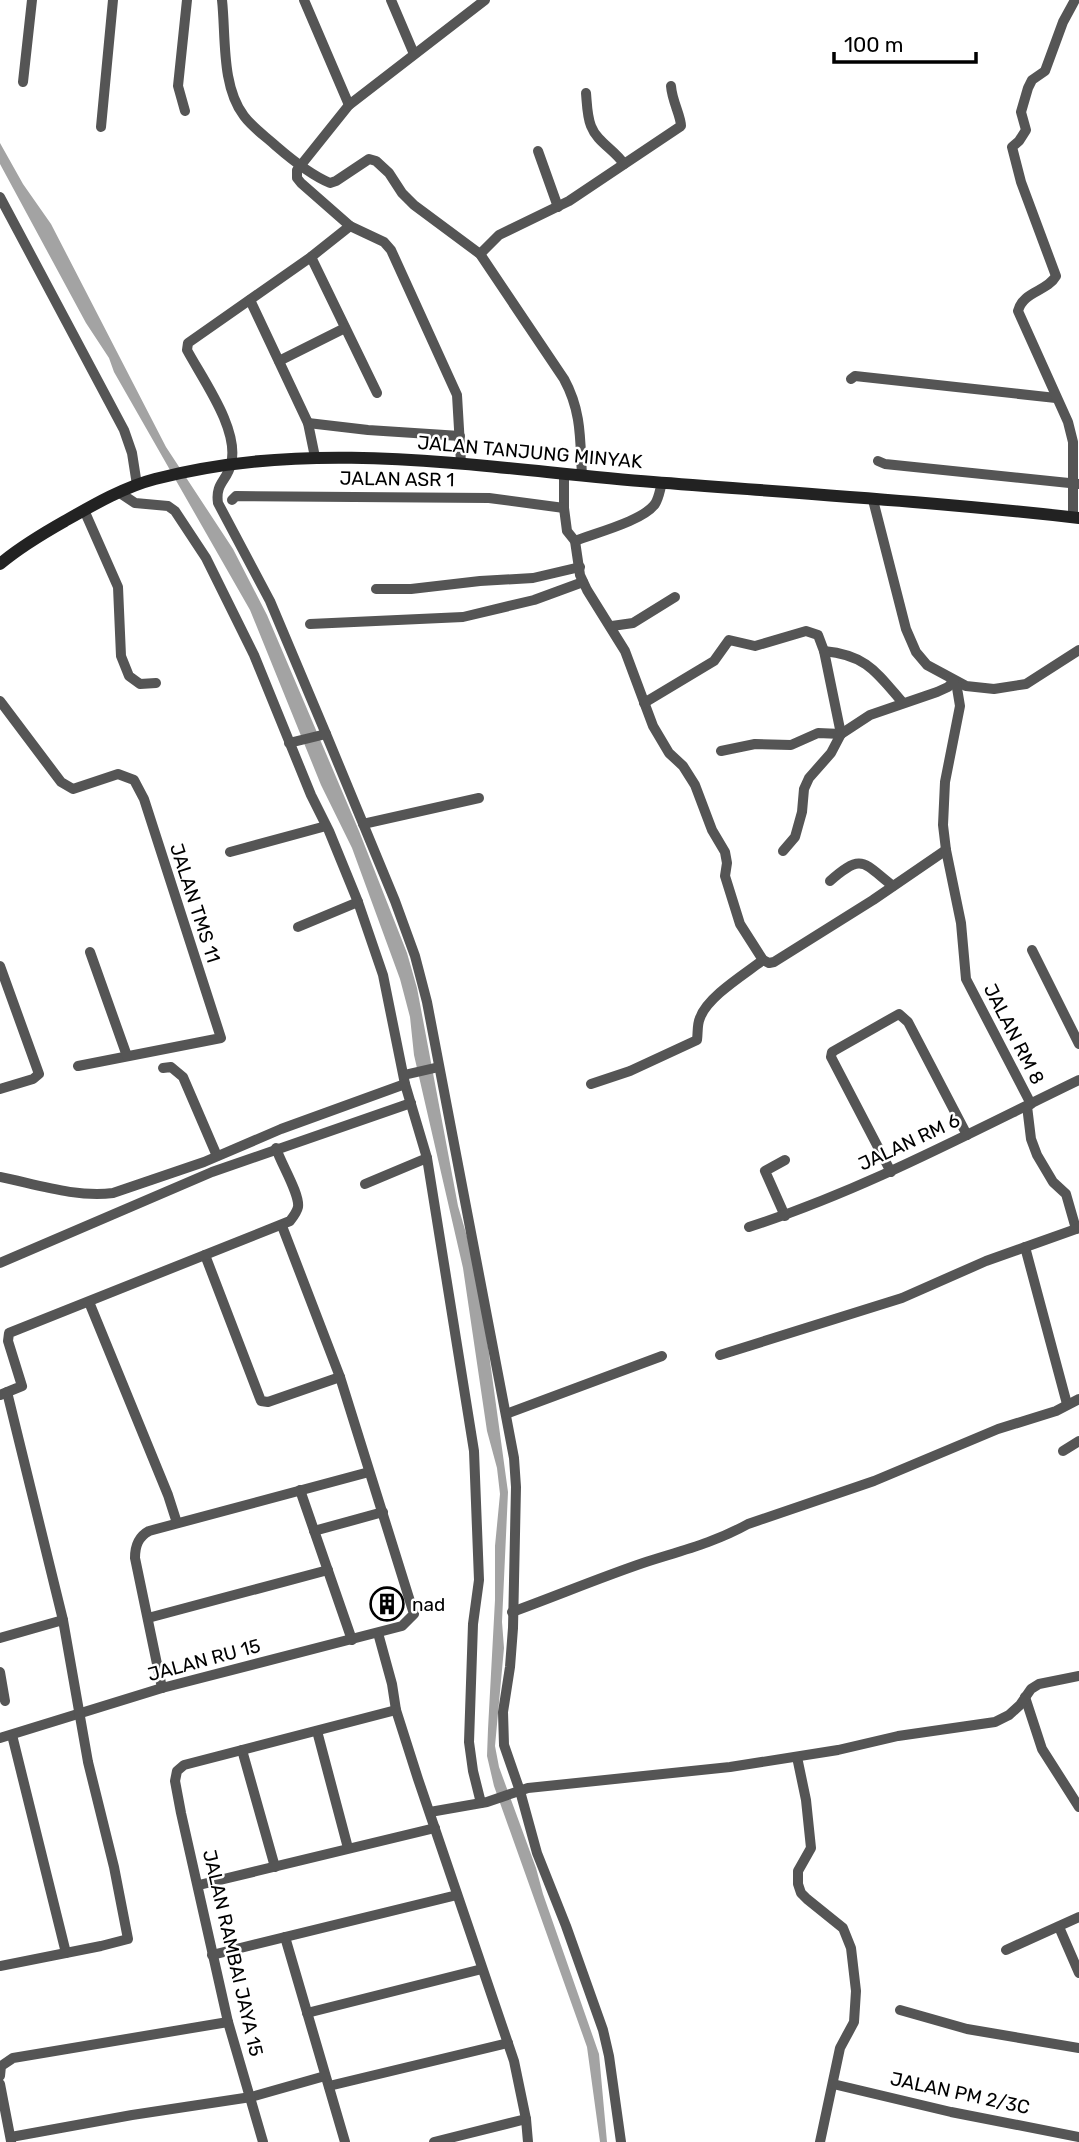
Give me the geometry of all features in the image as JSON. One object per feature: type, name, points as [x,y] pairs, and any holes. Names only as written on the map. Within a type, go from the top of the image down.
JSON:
[{"type":"main road","name":"JALAN TANJUNG MINYAK","points":[[0,564],[21,547],[84,510],[153,479],[231,464],[315,457],[460,463],[564,475],[1076,518]]},
{"type":"street","points":[[23,82],[32,0]]},
{"type":"street","points":[[101,127],[113,0]]},
{"type":"street","points":[[185,111],[178,86],[187,0]]},
{"type":"street","points":[[222,0],[226,62],[234,95],[242,114],[257,131],[330,183],[369,159],[376,161],[414,205],[480,254],[489,264],[565,379],[574,397],[581,427],[582,476]]},
{"type":"street","points":[[304,0],[349,105]]},
{"type":"street","points":[[391,0],[414,54]]},
{"type":"street","points":[[460,463],[457,395],[391,250],[384,242],[350,226],[301,183],[297,170],[349,105],[474,4],[485,0]]},
{"type":"street","points":[[1074,0],[1045,71],[1032,80],[1028,88],[1021,112],[1026,130],[1012,147],[1021,182],[1056,276],[1052,283],[1024,299],[1018,311],[1068,422],[1073,442],[1076,518]]},
{"type":"street","points":[[480,254],[499,234],[558,207],[593,187],[681,126],[682,121],[675,108],[671,86]]},
{"type":"street","points":[[586,93],[591,126],[602,142],[617,152],[624,164]]},
{"type":"street","points":[[538,151],[558,207]]},
{"type":"street","points":[[0,197],[124,430],[138,485]]},
{"type":"street","points":[[350,226],[311,257],[188,343],[187,351],[233,439],[231,464],[216,491],[218,503],[270,601],[415,956],[514,1458],[516,1487],[510,1667],[502,1729],[507,1758],[515,1792],[603,2030],[621,2142]]},
{"type":"street","points":[[311,257],[377,393]]},
{"type":"street","points":[[250,300],[308,423],[315,457]]},
{"type":"street","points":[[279,361],[345,328]]},
{"type":"street","points":[[851,379],[855,376],[1056,398]]},
{"type":"street","points":[[308,423],[460,436]]},
{"type":"street","points":[[878,461],[885,464],[1076,484]]},
{"type":"street","points":[[564,475],[567,531],[575,541],[583,582],[625,651],[644,703],[669,753],[683,766],[695,785],[712,830],[725,852],[725,876],[740,924],[763,960],[774,962],[946,850],[943,825],[945,782],[960,706],[955,682]]},
{"type":"street","points":[[575,541],[649,509],[657,502],[662,483]]},
{"type":"street","points":[[120,493],[135,503],[168,506],[175,511],[206,558],[248,643],[291,742],[358,902],[383,975],[411,1103],[427,1158],[475,1460],[479,1580],[473,1624],[469,1742],[473,1771],[484,1802]]},
{"type":"street","name":"JALAN ASR 1","points":[[232,500],[236,496],[489,498],[564,508]]},
{"type":"street","points":[[873,500],[906,629],[912,645],[927,665],[955,682],[984,689],[1021,686],[1079,650]]},
{"type":"street","points":[[84,510],[118,587],[121,656],[129,676],[140,684],[156,683]]},
{"type":"street","points":[[376,589],[411,589],[533,578],[580,567]]},
{"type":"street","points":[[310,624],[463,617],[534,600],[583,582]]},
{"type":"street","points":[[612,626],[633,623],[675,597]]},
{"type":"street","points":[[644,703],[714,661],[729,640],[755,646],[806,631],[818,635],[824,651],[841,734]]},
{"type":"street","points":[[824,651],[853,656],[864,661],[903,703]]},
{"type":"street","points":[[783,851],[795,836],[802,812],[804,789],[809,778],[831,753],[841,734],[860,720],[937,692],[955,682]]},
{"type":"street","name":"JALAN TMS 11","points":[[0,701],[67,788],[73,789],[118,774],[134,780],[144,799],[220,1038],[127,1056]]},
{"type":"street","points":[[721,751],[755,744],[791,745],[818,733],[841,734]]},
{"type":"street","points":[[291,742],[323,734]]},
{"type":"street","points":[[362,824],[478,798]]},
{"type":"street","points":[[230,852],[326,825]]},
{"type":"street","name":"JALAN RM 8","points":[[946,850],[961,923],[966,979],[1029,1105],[1031,1139],[1037,1156],[1053,1182],[1066,1194],[1077,1228]]},
{"type":"street","points":[[830,881],[856,862],[864,863],[893,886]]},
{"type":"street","points":[[298,927],[358,902]]},
{"type":"street","points":[[1032,950],[1079,1044]]},
{"type":"street","points":[[78,1066],[127,1056],[90,952]]},
{"type":"street","points":[[592,1084],[630,1071],[697,1041],[699,1019],[704,1010],[713,999],[763,960]]},
{"type":"street","points":[[0,966],[39,1068],[37,1077],[0,1089]]},
{"type":"street","points":[[891,1172],[831,1060],[832,1052],[899,1014],[908,1022],[967,1135]]},
{"type":"street","points":[[163,1069],[171,1067],[183,1077],[217,1156]]},
{"type":"street","points":[[0,1177],[101,1194],[113,1193],[179,1171],[436,1067]]},
{"type":"street","name":"JALAN RM 6","points":[[749,1227],[785,1216],[891,1172],[1079,1080]]},
{"type":"street","points":[[0,1263],[276,1148],[411,1103]]},
{"type":"street","points":[[0,1966],[128,1939],[114,1867],[88,1762],[63,1620],[3,1393],[22,1386],[8,1340],[9,1333],[290,1222],[298,1210],[298,1197],[276,1148]]},
{"type":"street","points":[[365,1184],[427,1158]]},
{"type":"street","points":[[785,1160],[765,1171],[785,1216]]},
{"type":"street","points":[[179,1171],[185,1184]]},
{"type":"street","points":[[282,1226],[340,1377],[383,1512],[314,1531]]},
{"type":"street","points":[[720,1354],[902,1298],[986,1261],[1077,1228]]},
{"type":"street","points":[[1025,1247],[1067,1404]]},
{"type":"street","points":[[205,1255],[261,1401],[268,1402],[340,1377]]},
{"type":"street","points":[[89,1302],[177,1523]]},
{"type":"street","points":[[506,1414],[662,1356]]},
{"type":"street","points":[[512,1612],[643,1563],[680,1553],[730,1534],[748,1524],[874,1481],[1079,1399]]},
{"type":"street","points":[[1063,1451],[1079,1441]]},
{"type":"street","points":[[162,1688],[135,1558],[138,1541],[149,1531],[369,1472]]},
{"type":"street","points":[[300,1490],[352,1640]]},
{"type":"street","name":"JALAN RU 15","points":[[0,1738],[162,1688],[402,1626],[414,1614],[383,1512]]},
{"type":"street","points":[[148,1618],[328,1570]]},
{"type":"street","points":[[0,1638],[63,1620]]},
{"type":"street","points":[[378,1633],[396,1710],[508,2043],[526,2119],[528,2142]]},
{"type":"street","points":[[0,1672],[5,1701]]},
{"type":"street","points":[[430,1812],[484,1802],[528,1788],[699,1771],[797,1757],[898,1736],[995,1722],[1009,1715],[1031,1689],[1039,1684],[1079,1676]]},
{"type":"street","points":[[1025,1697],[1042,1749],[1079,1807]]},
{"type":"street","points":[[275,1867],[242,1750],[396,1710]]},
{"type":"street","points":[[317,1731],[348,1848]]},
{"type":"street","points":[[12,1735],[66,1953]]},
{"type":"street","name":"JALAN RAMBAI JAYA 15","points":[[242,1750],[184,1765],[177,1772],[175,1782],[228,2022],[263,2142]]},
{"type":"street","points":[[797,1757],[806,1800],[811,1848],[798,1871],[798,1884],[807,1899],[843,1928],[850,1948],[856,1991],[853,2022],[840,2048],[820,2142]]},
{"type":"street","points":[[198,1885],[435,1828]]},
{"type":"street","points":[[212,1955],[457,1895]]},
{"type":"street","points":[[1006,1950],[1079,1917]]},
{"type":"street","points":[[1059,1927],[1079,1973]]},
{"type":"street","points":[[285,1937],[345,2142]]},
{"type":"street","points":[[307,2013],[482,1969]]},
{"type":"street","points":[[900,2010],[967,2029],[1079,2048]]},
{"type":"street","points":[[0,2076],[1,2066],[13,2057],[228,2022]]},
{"type":"street","points":[[0,2084],[11,2140],[132,2115],[251,2097],[508,2043]]},
{"type":"street","name":"JALAN PM 2/3C","points":[[833,2084],[951,2112],[1079,2137]]},
{"type":"street","points":[[438,2142],[526,2119]]},
{"type":"shaded area","points":[[0,143],[23,184],[51,224],[166,447],[233,549],[267,615],[359,831],[407,953],[417,988],[458,1206],[478,1274],[508,1492],[502,1622],[504,1648],[495,1746],[499,1767],[599,2054],[607,2142],[600,2142],[587,2047],[494,1786],[487,1756],[495,1546],[500,1494],[497,1468],[487,1431],[463,1268],[414,1055],[410,1017],[400,979],[352,848],[321,785],[250,610],[114,372],[109,358],[86,323],[0,164]]},
{"type":"place","name":"nad","points":[[387,1604]]}]
